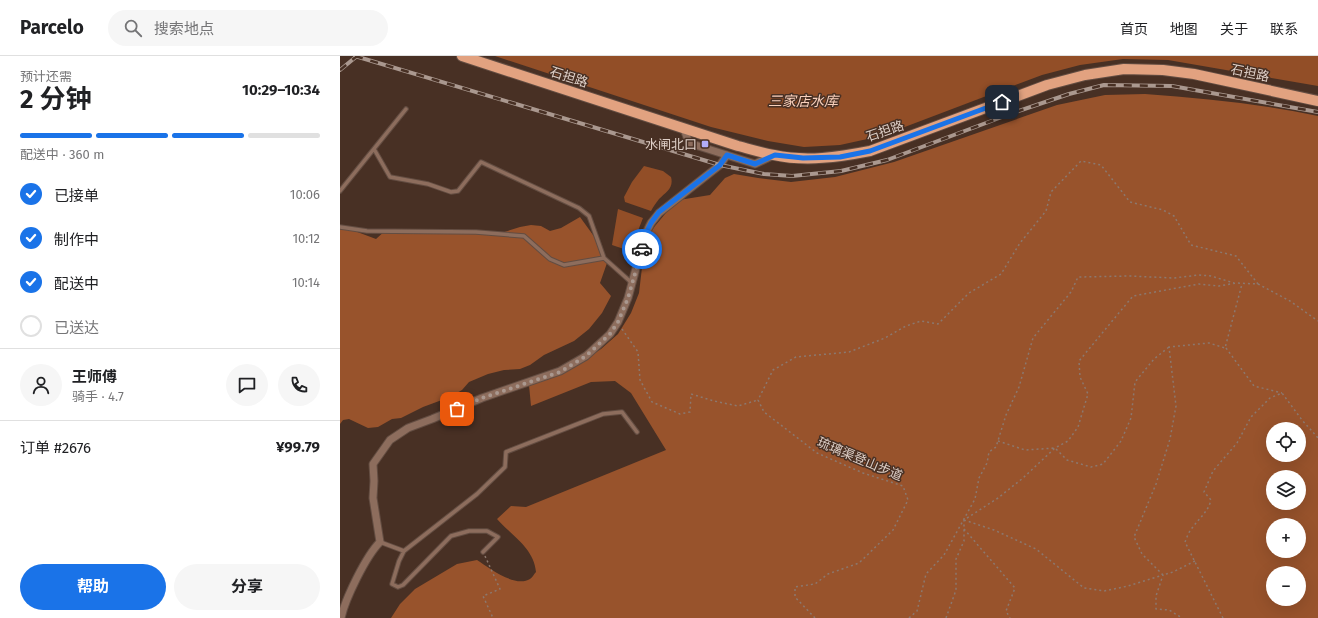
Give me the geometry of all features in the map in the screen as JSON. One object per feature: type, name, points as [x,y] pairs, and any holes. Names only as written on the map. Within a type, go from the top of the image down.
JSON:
[{"type":"main road","name":"石担路","points":[[462,56],[738,146],[775,155],[803,158],[840,157],[870,151],[1047,85],[1084,75],[1124,69],[1162,70],[1194,74],[1318,101]]},
{"type":"street","points":[[684,128],[689,143],[755,164],[775,155]]},
{"type":"street","points":[[341,618],[343,609],[359,574],[380,542],[372,498],[374,481],[373,464],[390,440],[408,428],[482,398],[560,372],[586,356],[610,334],[618,322],[632,284],[645,235],[651,223],[659,212],[720,165],[727,155]]},
{"type":"lane","points":[[340,191],[406,109]]},
{"type":"lane","points":[[374,149],[390,177],[428,184],[451,192],[458,191],[481,162],[579,208],[588,216],[604,258],[632,284]]},
{"type":"lane","points":[[340,227],[367,231],[476,232],[524,236],[550,259],[564,265],[604,258]]},
{"type":"lane","points":[[483,552],[498,537],[488,531],[469,531],[451,536],[403,585],[398,587],[392,584],[399,561],[404,551],[477,494],[505,467],[506,452],[603,414],[622,412],[637,432]]},
{"type":"lane","points":[[380,542],[404,551]]},
{"type":"path","points":[[618,322],[638,352],[640,380],[652,402],[680,414],[690,412],[692,394],[714,401],[738,406],[758,400],[773,370],[796,357],[849,352],[885,338],[906,326],[921,321],[938,324],[969,293],[1001,274],[1020,243],[1046,211],[1051,192],[1081,161],[1101,165],[1130,202],[1163,210],[1174,216],[1191,245],[1236,256],[1258,284],[1290,301],[1318,321]]},
{"type":"path","points":[[909,618],[918,611],[926,574],[944,555],[975,499],[979,478],[989,452],[996,447],[1006,415],[1019,387],[1033,338],[1071,292],[1078,277],[1130,276],[1174,278],[1199,275],[1211,276],[1236,283]]},
{"type":"path","points":[[964,520],[998,498],[1023,478],[1055,448],[1068,441],[1078,427],[1088,394],[1080,376],[1079,361],[1133,296],[1199,284],[1219,286],[1236,283],[1258,284]]},
{"type":"path","points":[[1225,348],[1242,283]]},
{"type":"path","points":[[998,441],[1025,450],[1055,448],[1067,460],[1092,467],[1103,464],[1121,441],[1131,418],[1135,382],[1154,359],[1169,347],[1209,343],[1225,348],[1254,386],[1282,393],[1302,420],[1318,438]]},
{"type":"path","points":[[1163,575],[1142,554],[1134,537],[1156,484],[1170,440],[1176,406],[1169,347]]},
{"type":"path","points":[[1223,618],[1185,542],[1192,528],[1209,507],[1211,500],[1204,492],[1213,471],[1236,443],[1251,417],[1270,398],[1282,393]]},
{"type":"path","name":"琉璃渠登山步道","points":[[758,400],[764,412],[817,453],[863,473],[903,486],[908,500],[893,530],[859,563],[828,574],[815,584],[795,587],[795,597],[815,618]]},
{"type":"path","points":[[964,520],[994,530],[1036,549],[1084,588],[1104,591],[1128,586],[1173,572],[1195,561]]},
{"type":"path","points":[[946,618],[956,590],[956,559],[964,541],[964,520]]},
{"type":"path","points":[[964,529],[1015,588],[1006,611],[1010,618]]},
{"type":"path","points":[[483,552],[500,589],[483,596],[493,618]]},
{"type":"path","points":[[1163,575],[1156,596],[1156,609],[1169,610],[1182,618]]},
{"type":"shaded area","points":[[1145,94],[1254,105],[1318,116],[1318,618],[391,618],[400,604],[415,589],[457,564],[477,560],[495,572],[510,579],[524,581],[532,578],[536,572],[531,556],[521,542],[497,519],[511,506],[526,507],[666,450],[631,393],[615,381],[591,382],[531,406],[529,385],[578,364],[601,349],[618,334],[631,313],[639,293],[643,259],[642,246],[655,226],[679,200],[710,195],[725,178],[734,174],[791,182],[835,177],[894,162],[1057,105],[1105,95]]},
{"type":"shaded area","points":[[580,217],[601,246],[607,263],[600,283],[611,296],[602,313],[589,329],[574,341],[544,355],[530,365],[520,369],[504,370],[488,374],[469,382],[462,390],[450,397],[423,407],[401,418],[392,419],[378,427],[368,428],[349,419],[343,420],[340,424],[340,227],[344,227],[376,239],[386,230],[498,234],[531,225],[541,226],[550,231],[561,228]]},
{"type":"water","name":"三家店水库","points":[[495,56],[1318,56],[1318,86],[1168,60],[1123,59],[1080,65],[1042,75],[881,136],[840,145],[804,147],[768,141],[711,127]]},
{"type":"water","points":[[644,166],[663,171],[671,177],[672,181],[669,190],[659,199],[651,211],[625,202],[624,197],[632,182]]},
{"type":"water","points":[[618,209],[643,218],[630,251],[612,245]]},
{"type":"railway","points":[[355,56],[720,165],[764,174],[792,176],[841,171],[887,160],[1010,114],[1069,94],[1104,85],[1172,86],[1318,112]]},
{"type":"railway","points":[[340,70],[357,56]]},
{"type":"way so far","points":[[457,409],[482,398],[560,372],[586,356],[610,334],[618,322],[628,298],[642,249]]},
{"type":"place","name":"水闸北口","points":[[705,144]]},
{"type":"route","points":[[642,249],[645,235],[659,212],[720,165],[727,155],[755,164],[775,155],[803,158],[840,157],[870,151],[1002,102]]}]
